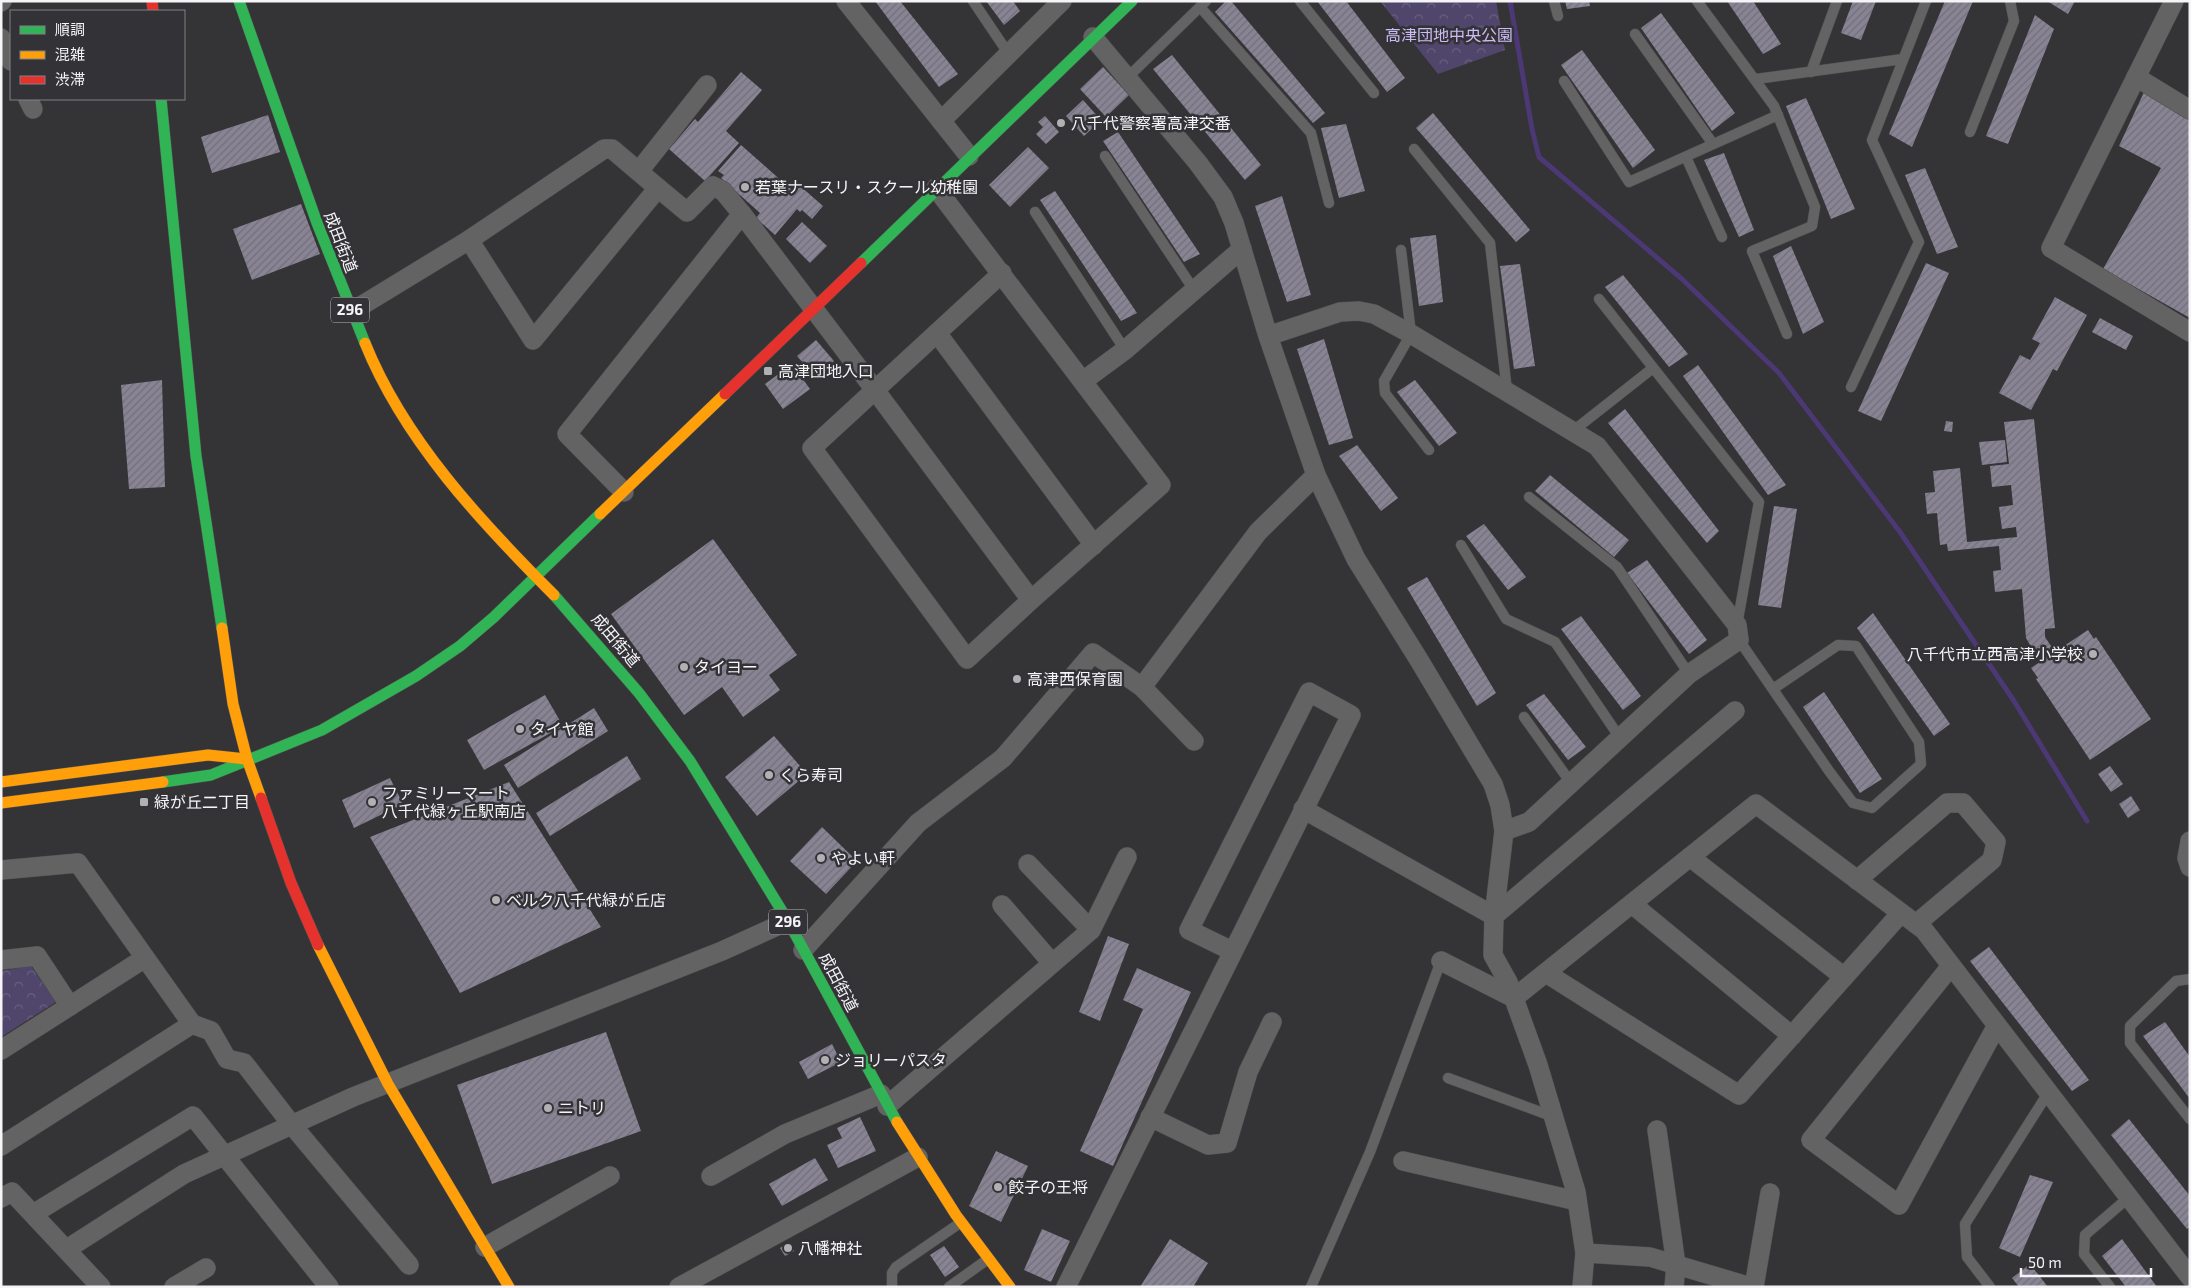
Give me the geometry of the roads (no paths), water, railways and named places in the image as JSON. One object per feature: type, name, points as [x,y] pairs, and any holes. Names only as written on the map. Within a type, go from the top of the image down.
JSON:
[{"type":"main road","name":"成田街道","points":[[239,1],[316,223],[371,358],[394,400],[421,443],[455,488],[536,577],[567,608],[639,693],[690,761],[788,921],[884,1100],[918,1157],[961,1222],[1010,1287]]},
{"type":"main road","points":[[1,803],[82,794],[211,775],[322,730],[416,676],[467,640],[536,577],[969,156],[1132,1]]},
{"type":"main road","points":[[161,100],[196,456],[233,704],[247,759],[291,883],[314,938],[388,1084],[509,1287]]},
{"type":"main road","points":[[1,782],[208,755],[247,759]]},
{"type":"street","points":[[846,1],[969,156]]},
{"type":"street","points":[[941,121],[1062,1]]},
{"type":"street","points":[[2174,1],[2051,248],[2190,332]]},
{"type":"street","points":[[1093,37],[1198,163],[1222,197],[1234,223],[1268,336],[1316,475],[1356,560],[1419,660],[1493,784],[1500,805],[1504,832],[1494,916],[1493,955],[1508,982],[1555,1118],[1577,1201],[1585,1253],[1582,1287]]},
{"type":"street","points":[[1,38],[10,59]]},
{"type":"street","points":[[2136,77],[2190,110]]},
{"type":"street","points":[[639,171],[707,84]]},
{"type":"street","points":[[351,312],[469,240],[604,149],[612,149],[688,212],[712,186],[723,191],[742,214],[1031,600]]},
{"type":"street","points":[[469,240],[533,340],[658,188]]},
{"type":"street","points":[[936,188],[1002,274],[1161,485],[967,659],[812,448],[1002,274]]},
{"type":"street","points":[[624,492],[567,434],[742,214]]},
{"type":"street","points":[[1083,381],[1125,350],[1242,249]]},
{"type":"street","points":[[1268,336],[1340,312],[1359,311],[1374,314],[1411,334],[1597,446],[1738,632],[1689,674],[1528,822],[1504,832]]},
{"type":"street","points":[[937,333],[1094,545]]},
{"type":"street","points":[[1142,687],[1258,532],[1316,475]]},
{"type":"street","points":[[803,950],[918,823],[1003,758],[1093,653],[1142,687],[1194,741]]},
{"type":"street","points":[[1066,1287],[1351,715],[1309,692],[1189,930],[1232,951]]},
{"type":"street","points":[[1494,916],[1735,711]]},
{"type":"street","points":[[1546,973],[1739,1095],[1844,976],[1909,918],[1992,860],[1996,842],[1963,803],[1947,803],[1857,880]]},
{"type":"street","points":[[1514,998],[1756,804],[1924,930],[2190,1277]]},
{"type":"street","points":[[1303,809],[1494,916]]},
{"type":"street","points":[[2190,841],[2187,858],[2190,867]]},
{"type":"street","points":[[711,1176],[785,1134],[884,1100],[1091,930],[1127,857]]},
{"type":"street","points":[[1690,857],[1844,976]]},
{"type":"street","points":[[1,870],[78,863],[192,1024],[211,1031],[227,1059],[244,1062],[292,1125],[409,1265]]},
{"type":"street","points":[[1028,864],[1091,930]]},
{"type":"street","points":[[1632,904],[1792,1036]]},
{"type":"street","points":[[1002,905],[1052,963]]},
{"type":"street","points":[[67,1249],[184,1174],[352,1097],[722,951],[788,921]]},
{"type":"street","points":[[1,960],[37,956],[70,1006]]},
{"type":"street","points":[[1,1050],[145,958]]},
{"type":"street","points":[[1441,962],[1514,998]]},
{"type":"street","points":[[1951,966],[1811,1140],[1899,1205],[1996,1026]]},
{"type":"street","points":[[1150,1117],[1208,1145],[1227,1143],[1248,1072],[1272,1022]]},
{"type":"street","points":[[1,1146],[192,1024]]},
{"type":"street","points":[[33,1214],[193,1116],[329,1287]]},
{"type":"street","points":[[1658,1130],[1676,1265],[1674,1287]]},
{"type":"street","points":[[679,1287],[918,1157]]},
{"type":"street","points":[[1403,1161],[1577,1201]]},
{"type":"street","points":[[485,1247],[610,1176]]},
{"type":"street","points":[[1,1198],[12,1192],[102,1287]]},
{"type":"street","points":[[1585,1253],[1650,1257],[1752,1287],[1770,1193]]},
{"type":"street","points":[[174,1287],[206,1268]]},
{"type":"lane","points":[[974,1],[1008,53]]},
{"type":"lane","points":[[1300,1],[1374,93]]},
{"type":"lane","points":[[1554,1],[1558,16]]},
{"type":"lane","points":[[1697,1],[1774,106],[1815,207],[1812,226],[1752,250],[1787,334]]},
{"type":"lane","points":[[1811,72],[1837,1]]},
{"type":"lane","points":[[1851,387],[1919,242],[1872,140],[1926,1]]},
{"type":"lane","points":[[1970,132],[2014,21],[2010,1]]},
{"type":"lane","points":[[1127,78],[1203,4],[1311,133],[1329,204]]},
{"type":"lane","points":[[1635,34],[1713,144]]},
{"type":"lane","points":[[1756,80],[1903,59]]},
{"type":"lane","points":[[1564,81],[1630,182],[1778,115]]},
{"type":"lane","points":[[1414,149],[1490,243],[1507,391]]},
{"type":"lane","points":[[1105,156],[1194,290]]},
{"type":"lane","points":[[1686,157],[1722,237]]},
{"type":"lane","points":[[1035,212],[1125,350]]},
{"type":"lane","points":[[1401,250],[1411,334],[1384,381],[1385,393],[1429,450]]},
{"type":"lane","points":[[1599,299],[1759,502],[1738,632],[1773,689],[1829,771],[1853,803],[1872,808],[1921,764],[1919,742],[1856,646],[1838,645],[1773,689]]},
{"type":"lane","points":[[1573,431],[1653,368]]},
{"type":"lane","points":[[1529,497],[1617,567],[1689,674]]},
{"type":"lane","points":[[1462,545],[1506,619],[1555,642],[1620,738]]},
{"type":"lane","points":[[1524,717],[1571,783]]},
{"type":"lane","points":[[1311,1287],[1370,1152],[1441,962]]},
{"type":"lane","points":[[2190,979],[2176,981],[2130,1026],[2130,1043],[2190,1119]]},
{"type":"lane","points":[[1448,1078],[1555,1118]]},
{"type":"lane","points":[[1990,1287],[1967,1257],[1966,1224],[2048,1093]]},
{"type":"lane","points":[[2110,1287],[2084,1254],[2085,1235],[2128,1198]]},
{"type":"lane","points":[[892,1287],[892,1273],[896,1267],[961,1222]]},
{"type":"lane","points":[[949,1287],[989,1259]]},
{"type":"waterway","points":[[1510,1],[1532,129],[1539,157],[1682,279],[1779,373],[1900,532],[2014,701],[2087,821]]},
{"type":"place","name":"八千代警察署高津交番","points":[[1061,123]]},
{"type":"place","name":"若葉ナースリ・スクール幼稚園","points":[[745,187]]},
{"type":"place","name":"高津団地入口","points":[[768,371]]},
{"type":"place","name":"八千代市立西高津小学校","points":[[2093,654]]},
{"type":"place","name":"タイヨー","points":[[684,667]]},
{"type":"place","name":"高津西保育園","points":[[1017,679]]},
{"type":"place","name":"タイヤ館","points":[[520,729]]},
{"type":"place","name":"くら寿司","points":[[769,775]]},
{"type":"place","name":"緑が丘二丁目","points":[[144,802]]},
{"type":"place","name":"ファミリーマート 八千代緑ヶ丘駅南店","points":[[372,802]]},
{"type":"place","name":"やよい軒","points":[[821,858]]},
{"type":"place","name":"ベルク八千代緑が丘店","points":[[496,900]]},
{"type":"place","name":"ジョリーパスタ","points":[[825,1060]]},
{"type":"place","name":"ニトリ","points":[[548,1108]]},
{"type":"place","name":"餃子の王将","points":[[998,1187]]},
{"type":"place","name":"八幡神社","points":[[788,1248]]},
{"type":"park label","name":"高津団地中央公園","points":[[1449,35]]}]
